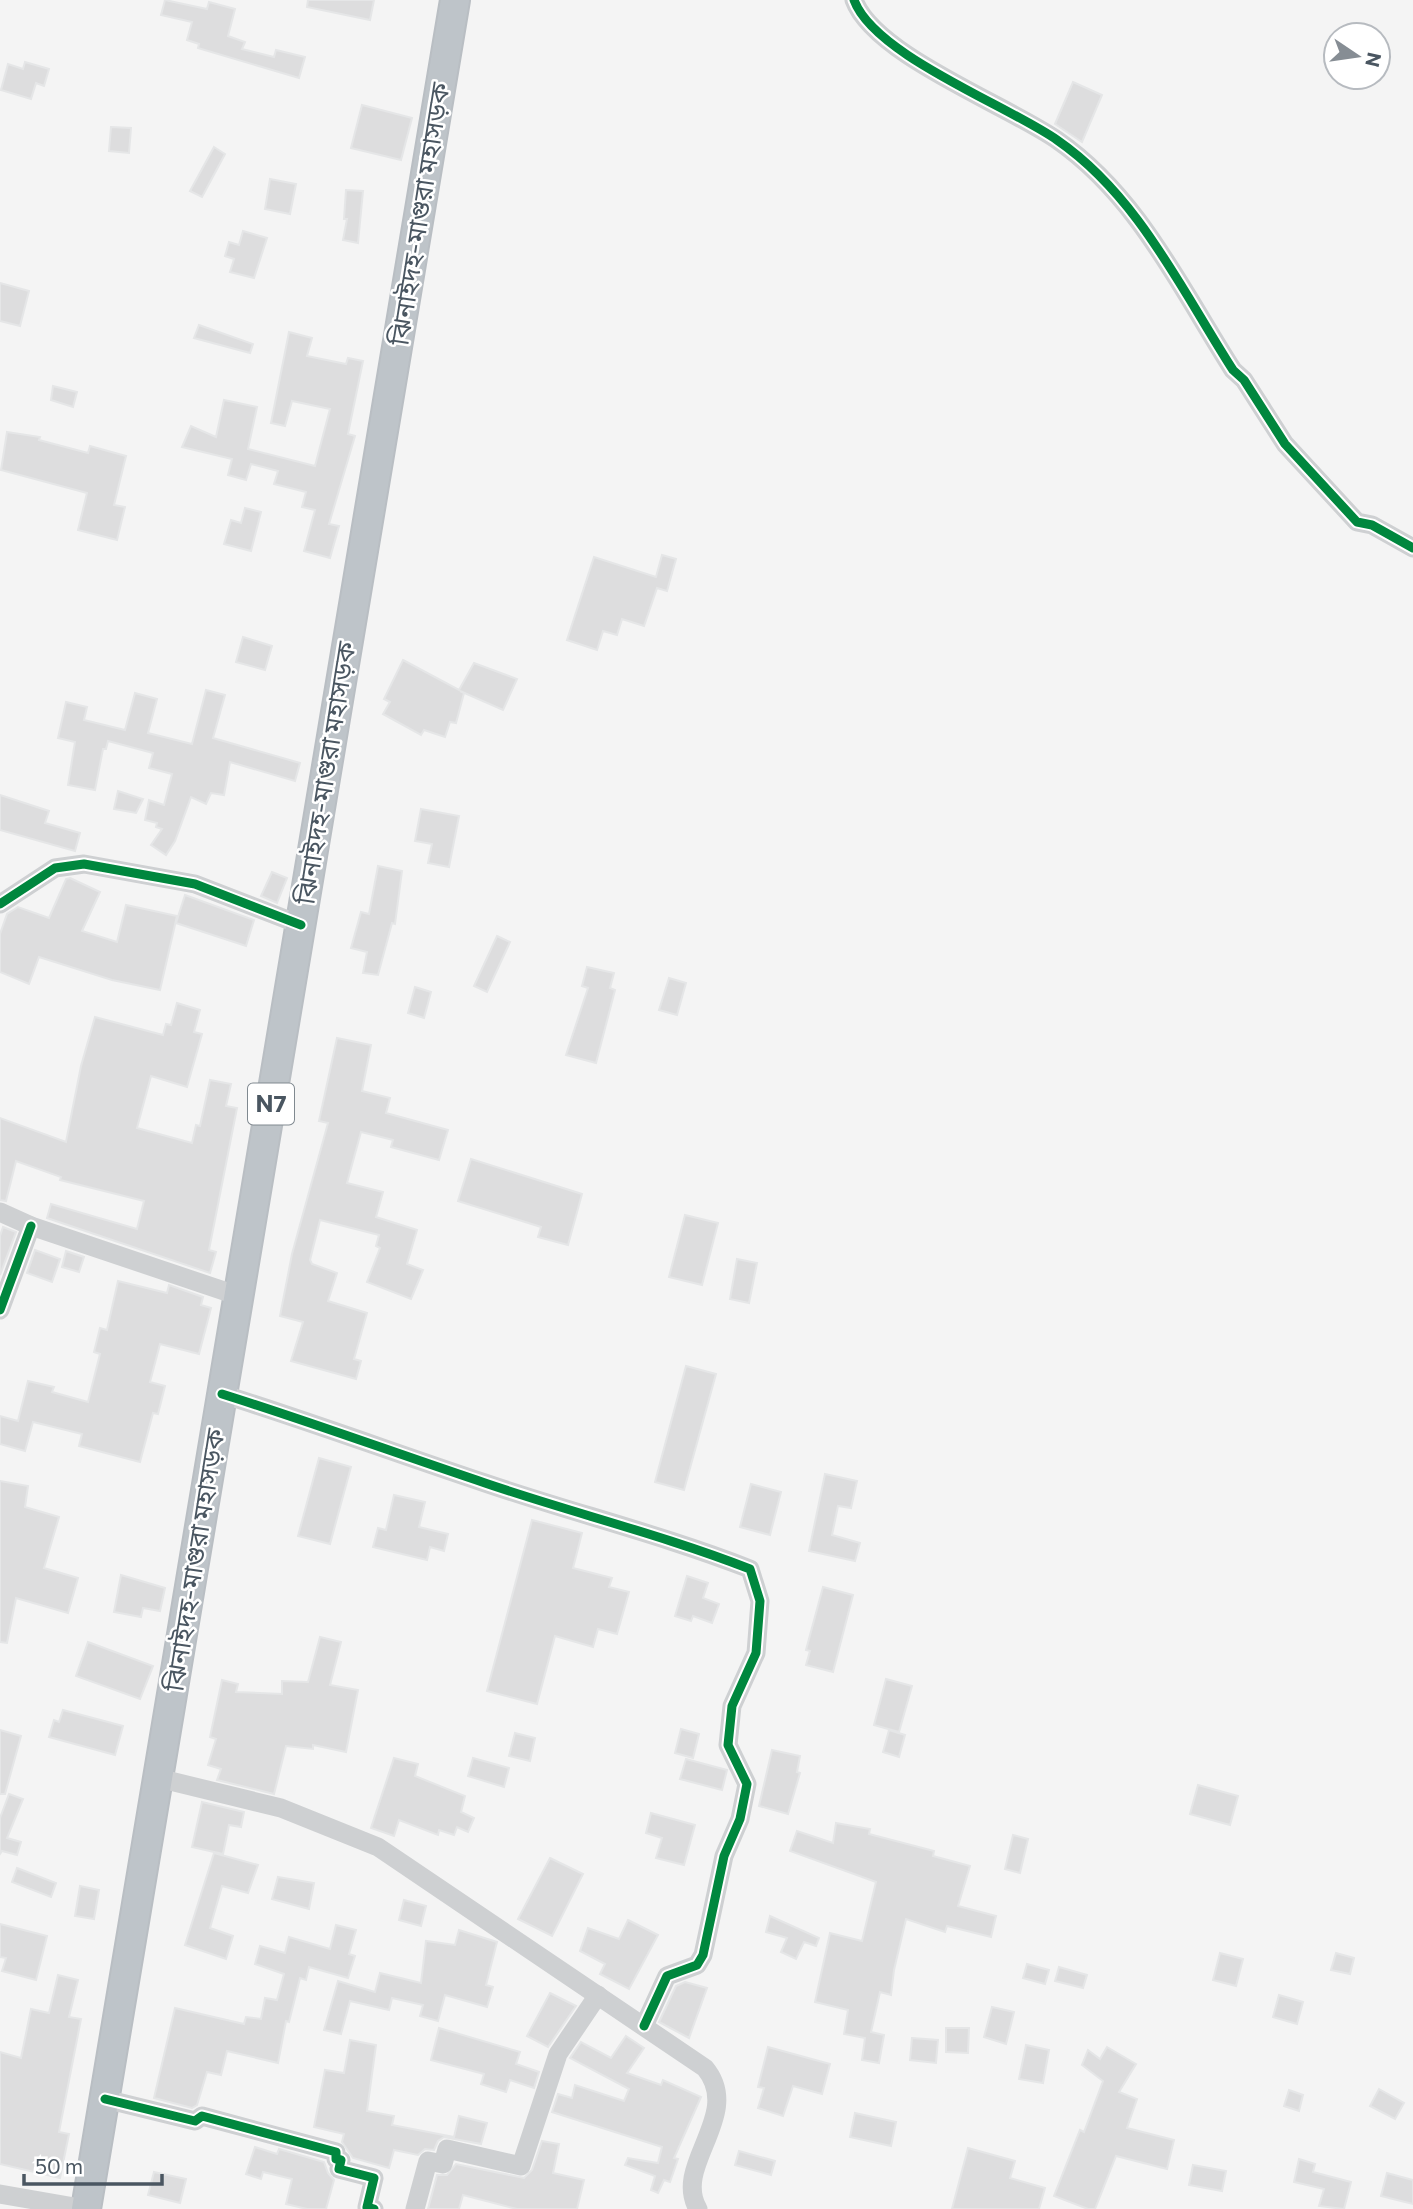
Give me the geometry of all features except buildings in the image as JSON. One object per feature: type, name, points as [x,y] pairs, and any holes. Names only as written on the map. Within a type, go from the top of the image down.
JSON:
[{"type":"highway","name":"ঝিনাইদহ-মাগুরা মহাসড়ক","points":[[86,2209],[455,0]]},
{"type":"street","points":[[854,0],[858,11],[892,45],[1056,139],[1101,174],[1154,243],[1226,360],[1244,380],[1285,444],[1357,522],[1372,525],[1413,548]]},
{"type":"street","points":[[0,904],[55,868],[84,864],[195,884],[301,925]]},
{"type":"street","points":[[0,1212],[30,1226],[239,1296]]},
{"type":"street","points":[[0,1310],[30,1226]]},
{"type":"street","points":[[222,1394],[362,1439],[487,1484],[680,1542],[750,1569],[760,1601],[756,1653],[732,1706],[728,1745],[747,1784],[740,1819],[724,1856],[703,1955],[697,1965],[667,1976],[644,2026]]},
{"type":"street","points":[[158,1779],[281,1808],[378,1847],[705,2068],[715,2080],[716,2114],[692,2182],[691,2197],[698,2209]]},
{"type":"street","points":[[415,2209],[428,2161],[443,2164],[447,2149],[521,2166],[558,2054],[598,1995]]},
{"type":"street","points":[[104,2099],[195,2121],[202,2116],[225,2121],[336,2152],[336,2159],[341,2160],[339,2169],[374,2178],[367,2207],[374,2209]]},
{"type":"street","points":[[0,2194],[86,2209]]},
{"type":"cycle path","points":[[854,0],[866,20],[887,40],[914,59],[1035,126],[1086,163],[1135,216],[1176,276],[1233,370],[1244,380],[1285,444],[1357,522],[1372,525],[1413,548]]},
{"type":"cycle path","points":[[0,904],[55,868],[84,864],[195,884],[301,925]]},
{"type":"cycle path","points":[[0,1310],[31,1226]]},
{"type":"cycle path","points":[[222,1394],[750,1569],[760,1601],[756,1653],[732,1706],[728,1745],[747,1784],[740,1819],[724,1856],[703,1955],[697,1965],[667,1976],[644,2026]]},
{"type":"cycle path","points":[[105,2099],[195,2121],[202,2116],[336,2152],[336,2159],[341,2160],[339,2169],[374,2178],[367,2207],[374,2209]]}]
